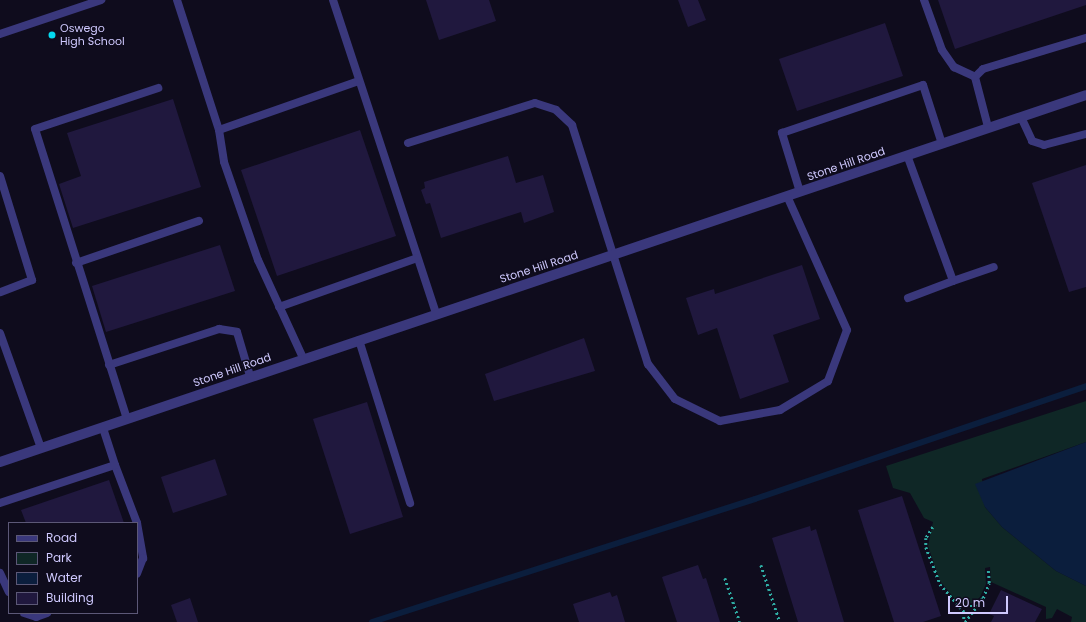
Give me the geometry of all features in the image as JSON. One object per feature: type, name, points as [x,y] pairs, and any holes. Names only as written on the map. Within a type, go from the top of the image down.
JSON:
[{"type":"street","name":"Stone Hill Road","points":[[0,462],[303,358],[1086,95]]},
{"type":"lane","points":[[0,34],[101,0]]},
{"type":"lane","points":[[177,0],[219,130],[224,162],[258,260],[303,358]]},
{"type":"lane","points":[[332,0],[436,314]]},
{"type":"lane","points":[[924,0],[942,50],[954,67],[975,76]]},
{"type":"lane","points":[[975,76],[982,69],[1086,38]]},
{"type":"lane","points":[[975,76],[988,127]]},
{"type":"lane","points":[[219,130],[359,81]]},
{"type":"lane","points":[[800,192],[782,132],[923,85],[942,144]]},
{"type":"lane","points":[[127,419],[76,263],[35,129],[158,88]]},
{"type":"lane","points":[[408,143],[535,103],[556,110],[572,125],[648,364],[676,399],[720,421],[780,410],[828,381],[847,330],[787,196]]},
{"type":"lane","points":[[1020,117],[1032,140],[1044,145],[1086,134]]},
{"type":"lane","points":[[907,155],[953,282]]},
{"type":"lane","points":[[0,176],[32,280],[0,292]]},
{"type":"lane","points":[[76,263],[199,221]]},
{"type":"lane","points":[[279,307],[417,258]]},
{"type":"lane","points":[[908,298],[994,267]]},
{"type":"lane","points":[[109,365],[219,329],[236,332],[250,376]]},
{"type":"lane","points":[[0,333],[41,448]]},
{"type":"lane","points":[[359,340],[410,503]]},
{"type":"lane","points":[[103,427],[115,465],[137,522]]},
{"type":"lane","points":[[0,503],[115,465]]},
{"type":"lane","points":[[138,529],[143,558],[138,571]]},
{"type":"lane","points":[[0,573],[8,590]]},
{"type":"lane","points":[[28,614],[36,616],[43,614]]},
{"type":"path","points":[[933,527],[926,538],[926,547],[937,580],[965,614],[964,622]]},
{"type":"path","points":[[761,565],[780,622]]},
{"type":"path","points":[[964,622],[980,602],[987,590],[988,568]]},
{"type":"path","points":[[725,578],[740,622]]},
{"type":"path","points":[[958,605],[970,607],[980,602]]},
{"type":"green space","points":[[1086,401],[1086,442],[982,479],[985,507],[1002,527],[1056,571],[1086,586],[1086,622],[1071,622],[1072,617],[1057,609],[1052,618],[1046,619],[1046,607],[991,582],[990,567],[985,568],[986,584],[980,597],[973,603],[959,604],[940,581],[928,546],[933,522],[924,518],[910,493],[893,488],[886,466]]},
{"type":"water","points":[[1086,442],[1086,586],[1056,571],[1002,527],[985,507],[975,484]]},
{"type":"building","points":[[426,0],[489,0],[496,21],[439,40]]},
{"type":"building","points":[[678,0],[698,0],[706,20],[688,27]]},
{"type":"building","points":[[938,0],[1086,0],[1086,5],[955,49]]},
{"type":"building","points":[[885,23],[903,76],[797,111],[779,59]]},
{"type":"building","points":[[173,99],[201,187],[73,228],[59,184],[81,176],[67,133]]},
{"type":"building","points":[[360,130],[396,236],[277,276],[241,170]]},
{"type":"building","points":[[508,156],[516,183],[543,175],[554,212],[524,223],[521,212],[441,238],[430,203],[426,204],[421,190],[425,188],[424,182]]},
{"type":"building","points":[[1086,165],[1086,287],[1069,292],[1032,183]]},
{"type":"building","points":[[220,245],[235,291],[106,332],[92,286]]},
{"type":"building","points":[[802,265],[820,319],[773,335],[789,382],[740,399],[717,328],[698,335],[686,298],[714,289],[715,294]]},
{"type":"building","points":[[584,338],[595,371],[494,401],[485,374]]},
{"type":"building","points":[[367,402],[403,517],[350,534],[313,419]]},
{"type":"building","points":[[215,459],[227,495],[173,513],[161,477]]},
{"type":"building","points":[[109,480],[124,522],[26,522],[21,510]]},
{"type":"building","points":[[902,496],[941,616],[923,622],[894,622],[858,510]]},
{"type":"building","points":[[810,526],[811,531],[816,529],[844,622],[798,622],[772,538]]},
{"type":"building","points":[[698,565],[703,579],[706,578],[720,622],[677,622],[662,577]]},
{"type":"building","points":[[1001,590],[1042,609],[1035,622],[991,622],[994,616],[989,614]]},
{"type":"building","points":[[610,592],[612,597],[617,595],[625,622],[579,622],[573,604]]},
{"type":"building","points":[[190,598],[198,622],[177,622],[171,605]]},
{"type":"waterway","points":[[372,622],[755,499],[1086,386]]},
{"type":"place","name":"Oswego High School","points":[[52,35]]}]
